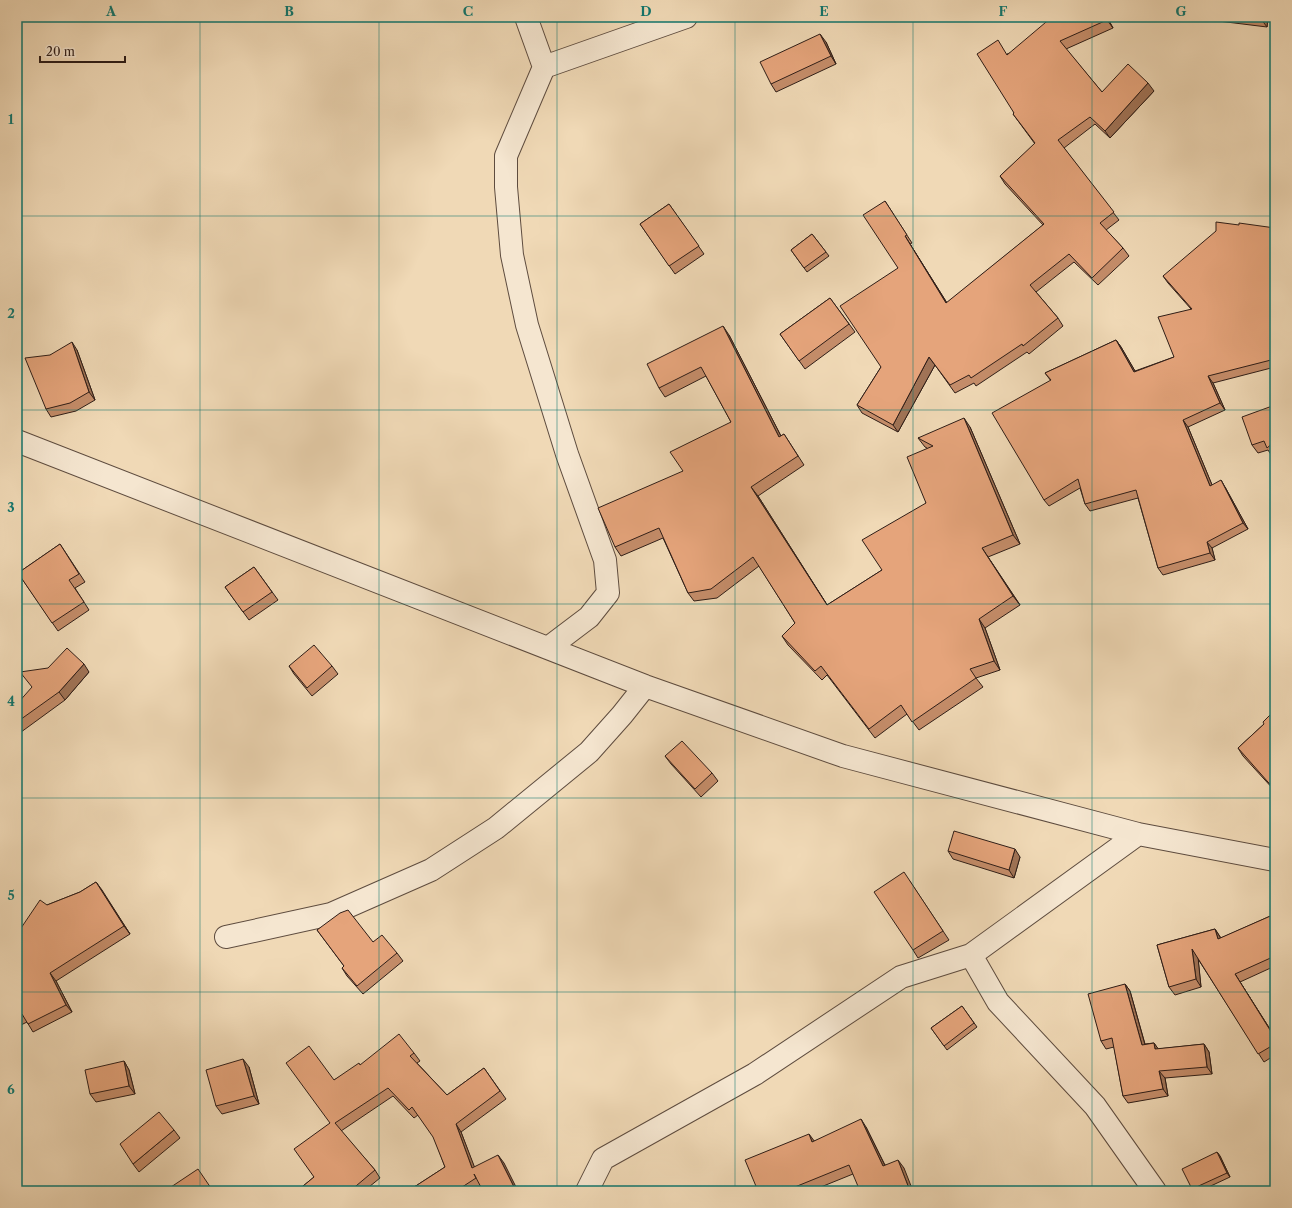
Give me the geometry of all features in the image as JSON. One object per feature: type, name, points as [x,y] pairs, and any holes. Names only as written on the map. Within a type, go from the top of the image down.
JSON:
[{"type":"street","points":[[526,17],[544,67],[506,156],[506,187],[512,256],[527,325],[567,454],[605,560],[608,593],[589,617],[548,648]]},
{"type":"street","points":[[544,67],[686,17]]},
{"type":"street","points":[[17,441],[645,686],[843,756],[1138,834],[1275,860]]},
{"type":"street","points":[[226,936],[331,914],[431,870],[496,828],[589,752],[622,715],[645,686]]},
{"type":"street","points":[[587,1191],[603,1159],[755,1074],[901,978],[971,955],[1138,834]]},
{"type":"street","points":[[971,955],[998,1002],[1095,1106],[1155,1191]]},
{"type":"building","points":[[1052,17],[1106,17],[1107,20],[1060,41],[1102,92],[1128,64],[1148,83],[1105,131],[1090,117],[1058,140],[1114,212],[1100,223],[1123,248],[1092,278],[1069,254],[1030,285],[1058,318],[1023,346],[1022,344],[971,378],[969,375],[950,385],[929,357],[893,425],[857,405],[881,367],[840,306],[898,268],[863,215],[885,201],[907,235],[905,236],[946,303],[1044,224],[1000,176],[1035,143],[1013,114],[1014,113],[977,54],[998,40],[1007,55]]},
{"type":"building","points":[[1242,17],[1262,17],[1261,19]]},
{"type":"building","points":[[820,34],[831,56],[771,84],[760,62]]},
{"type":"building","points":[[669,204],[699,246],[669,266],[640,224]]},
{"type":"building","points":[[1216,222],[1239,225],[1239,223],[1275,228],[1275,359],[1208,376],[1220,403],[1183,420],[1210,486],[1221,480],[1243,523],[1207,542],[1210,553],[1158,568],[1136,490],[1085,504],[1078,479],[1044,500],[992,413],[1051,380],[1045,373],[1116,340],[1134,372],[1174,357],[1158,317],[1192,309],[1163,276],[1216,231]]},
{"type":"building","points":[[812,234],[826,252],[804,268],[791,250]]},
{"type":"building","points":[[830,298],[849,324],[799,361],[780,334]]},
{"type":"building","points":[[723,326],[779,437],[784,434],[798,456],[751,487],[827,605],[882,570],[862,540],[926,503],[907,457],[933,446],[918,438],[964,418],[1013,535],[982,548],[1013,596],[979,619],[994,661],[970,669],[976,678],[912,722],[901,705],[869,729],[821,666],[815,671],[782,636],[795,623],[753,557],[711,589],[688,593],[659,528],[615,547],[598,508],[683,471],[670,452],[731,422],[701,367],[659,388],[647,364]]},
{"type":"building","points":[[72,342],[89,392],[70,403],[46,409],[25,358],[50,355]]},
{"type":"building","points":[[1275,405],[1275,441],[1267,448],[1264,441],[1252,445],[1242,417]]},
{"type":"building","points":[[1275,456],[1275,466],[1271,458]]},
{"type":"building","points":[[60,544],[79,574],[69,580],[84,602],[52,623],[18,573]]},
{"type":"building","points":[[254,567],[272,592],[243,612],[225,587]]},
{"type":"building","points":[[314,645],[332,666],[307,688],[289,666]]},
{"type":"building","points":[[67,648],[84,664],[59,692],[17,722],[17,704],[32,687],[20,672],[48,668]]},
{"type":"building","points":[[1275,710],[1275,790],[1238,748],[1264,724],[1263,722]]},
{"type":"building","points":[[682,741],[712,773],[695,789],[665,756]]},
{"type":"building","points":[[954,831],[1015,849],[1009,870],[948,851]]},
{"type":"building","points":[[904,872],[943,931],[913,950],[874,892]]},
{"type":"building","points":[[96,882],[124,926],[50,973],[66,1005],[28,1024],[22,1014],[17,1017],[17,934],[40,900],[47,905],[80,892]]},
{"type":"building","points":[[348,910],[373,942],[382,935],[397,953],[357,986],[342,968],[344,966],[317,930],[340,913]]},
{"type":"building","points":[[1275,914],[1275,956],[1235,974],[1275,1038],[1275,1044],[1258,1054],[1192,949],[1196,979],[1169,987],[1157,945],[1215,929],[1218,939]]},
{"type":"building","points":[[1125,984],[1142,1045],[1154,1043],[1155,1049],[1204,1044],[1207,1067],[1159,1071],[1163,1089],[1123,1096],[1112,1038],[1101,1041],[1088,994]]},
{"type":"building","points":[[962,1006],[974,1023],[944,1046],[931,1028]]},
{"type":"building","points":[[399,1034],[414,1053],[410,1056],[447,1095],[484,1068],[500,1091],[456,1124],[472,1168],[498,1155],[516,1191],[483,1191],[474,1174],[476,1178],[456,1191],[408,1191],[445,1167],[433,1137],[412,1107],[409,1110],[388,1088],[335,1123],[375,1170],[350,1191],[297,1191],[314,1177],[294,1149],[330,1123],[286,1063],[309,1046],[334,1080],[359,1063],[360,1065]]},
{"type":"building","points":[[243,1059],[254,1096],[216,1106],[206,1070]]},
{"type":"building","points":[[124,1061],[129,1086],[90,1094],[85,1070]]},
{"type":"building","points":[[159,1112],[174,1130],[133,1164],[120,1144]]},
{"type":"building","points":[[861,1119],[883,1166],[898,1160],[910,1191],[860,1191],[849,1165],[785,1191],[758,1191],[745,1160],[809,1134],[812,1142]]},
{"type":"building","points":[[1217,1152],[1227,1173],[1192,1189],[1182,1169]]},
{"type":"building","points":[[198,1169],[213,1191],[165,1191]]}]
